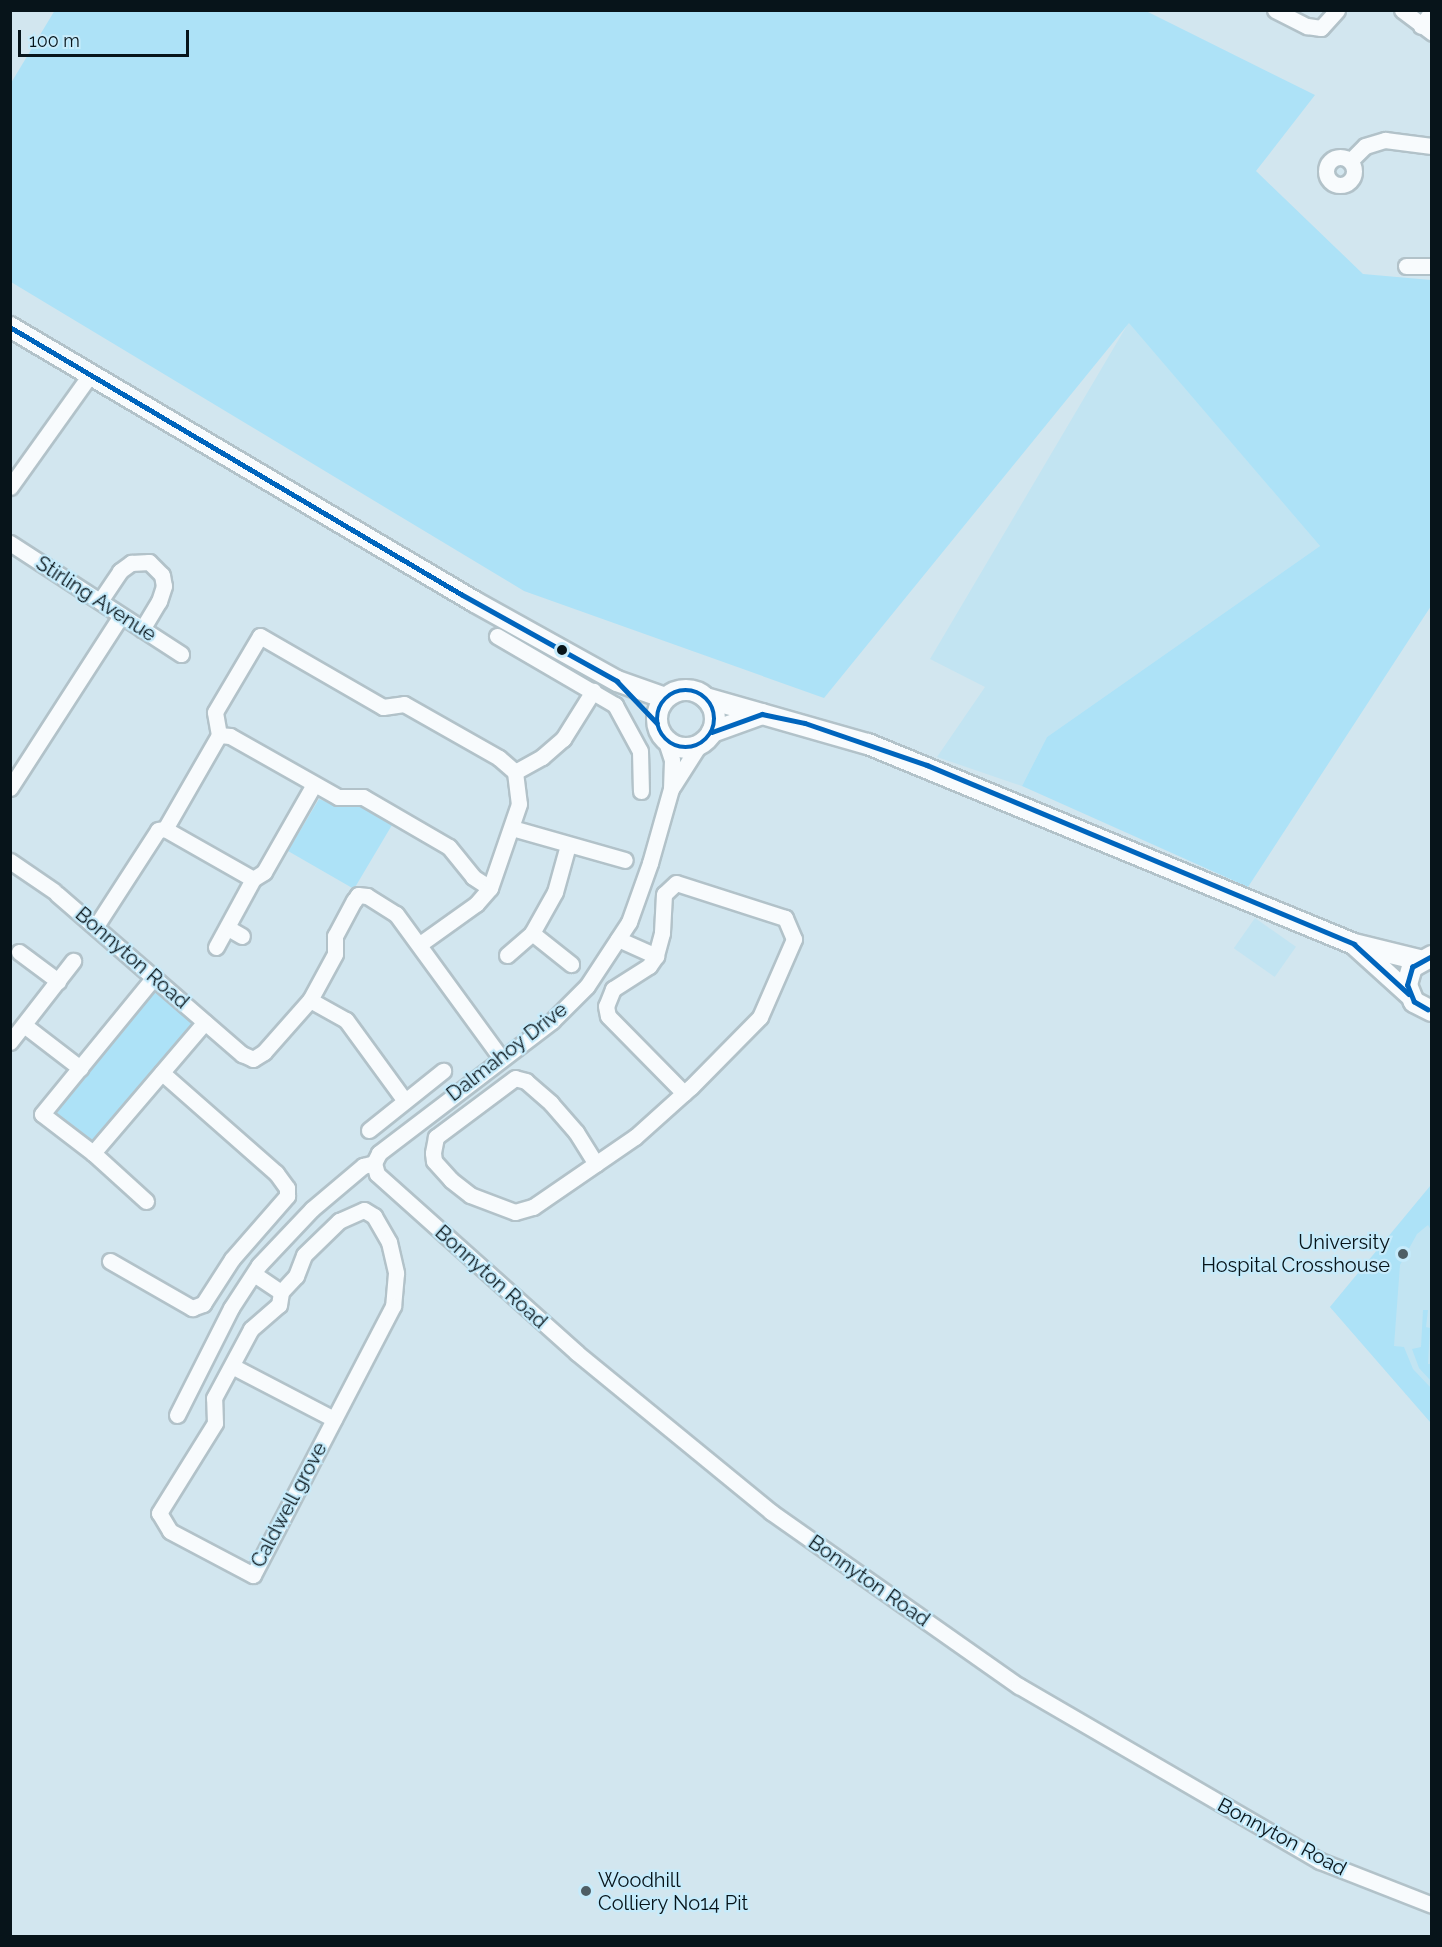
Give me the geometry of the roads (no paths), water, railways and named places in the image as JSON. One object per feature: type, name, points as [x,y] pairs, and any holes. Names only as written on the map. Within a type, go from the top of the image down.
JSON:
[{"type":"main road","points":[[10,327],[461,594],[617,681],[665,698],[681,690],[762,714],[805,723],[927,765],[1354,944],[1425,958]]},
{"type":"main road","points":[[617,681],[661,731],[681,747],[762,714]]},
{"type":"main road","points":[[661,731],[665,698]]},
{"type":"main road","points":[[705,738],[714,714],[706,698]]},
{"type":"main road","points":[[1354,944],[1409,994],[1421,1008],[1431,1011]]},
{"type":"main road","points":[[1409,994],[1408,976],[1425,958]]},
{"type":"street","points":[[1275,10],[1307,26],[1321,28],[1336,10]]},
{"type":"street","points":[[1402,10],[1426,29],[1431,10]]},
{"type":"street","points":[[1350,161],[1365,146],[1385,140],[1431,146]]},
{"type":"street","points":[[1406,266],[1431,266]]},
{"type":"street","points":[[10,487],[90,375]]},
{"type":"street","name":"Stirling Avenue","points":[[10,543],[181,654]]},
{"type":"street","points":[[100,601],[120,571],[131,563],[149,562],[162,575],[164,586],[159,601],[142,628]]},
{"type":"street","points":[[10,788],[121,616]]},
{"type":"street","points":[[96,926],[152,835],[165,829],[219,735],[215,712],[260,636],[383,707],[404,704],[499,758],[515,771],[520,792],[512,828],[489,888],[476,904],[420,944]]},
{"type":"street","points":[[497,636],[615,705],[632,730],[640,751],[641,791]]},
{"type":"street","points":[[515,771],[542,757],[563,740],[593,691]]},
{"type":"street","points":[[661,731],[672,760],[671,789]]},
{"type":"street","points":[[219,735],[230,736],[314,786],[338,797],[363,797],[449,847],[473,877],[489,888]]},
{"type":"street","points":[[671,789],[705,738]]},
{"type":"street","points":[[216,947],[253,879],[264,872],[314,786]]},
{"type":"street","name":"Dalmahoy Drive","points":[[177,1415],[231,1308],[254,1274],[312,1209],[363,1166],[374,1164],[379,1153],[552,1021],[580,993],[629,922],[650,863],[671,789]]},
{"type":"street","points":[[512,828],[625,860]]},
{"type":"street","points":[[165,829],[253,879]]},
{"type":"street","points":[[507,955],[532,933],[555,892],[568,845]]},
{"type":"street","name":"Bonnyton Road","points":[[10,861],[56,892],[242,1054],[254,1059],[264,1053],[310,1000]]},
{"type":"street","points":[[596,1164],[551,1103],[526,1081],[515,1078],[436,1137],[433,1153],[446,1174],[470,1196],[515,1212],[533,1207],[596,1164],[635,1137],[684,1092],[760,1017],[794,939],[785,918],[676,883],[664,894],[662,933],[656,956],[649,966],[613,989],[606,1006],[608,1016],[684,1092]]},
{"type":"street","points":[[405,1101],[346,1020],[310,1000],[334,954],[335,936],[358,895],[367,896],[396,914],[501,1058]]},
{"type":"street","points":[[228,928],[242,936]]},
{"type":"street","points":[[532,933],[571,964]]},
{"type":"street","points":[[618,939],[656,956]]},
{"type":"street","points":[[19,952],[58,981]]},
{"type":"street","points":[[10,1042],[73,961]]},
{"type":"street","points":[[146,1201],[93,1153],[42,1114],[154,977]]},
{"type":"street","points":[[93,1153],[205,1022]]},
{"type":"street","points":[[24,1025],[80,1068]]},
{"type":"street","points":[[369,1130],[443,1071]]},
{"type":"street","points":[[110,1261],[192,1308],[203,1304],[232,1259],[287,1196],[287,1188],[276,1173],[162,1073]]},
{"type":"street","name":"Bonnyton Road","points":[[374,1164],[377,1174],[577,1353],[771,1512],[1018,1686],[1320,1861],[1431,1905]]},
{"type":"street","name":"Caldwell grove","points":[[364,1210],[374,1216],[389,1242],[396,1273],[393,1306],[252,1575],[170,1531],[159,1513],[215,1423],[214,1398],[232,1366],[251,1329],[279,1305],[281,1292],[296,1276],[304,1255],[339,1221],[354,1212],[364,1210]]},
{"type":"street","points":[[254,1274],[281,1292]]},
{"type":"street","name":"Caldwell grove","points":[[232,1366],[334,1419]]},
{"type":"place","name":"University Hospital Crosshouse","points":[[1403,1254]]},
{"type":"place","name":"Woodhill Colliery No14 Pit","points":[[586,1891]]}]
